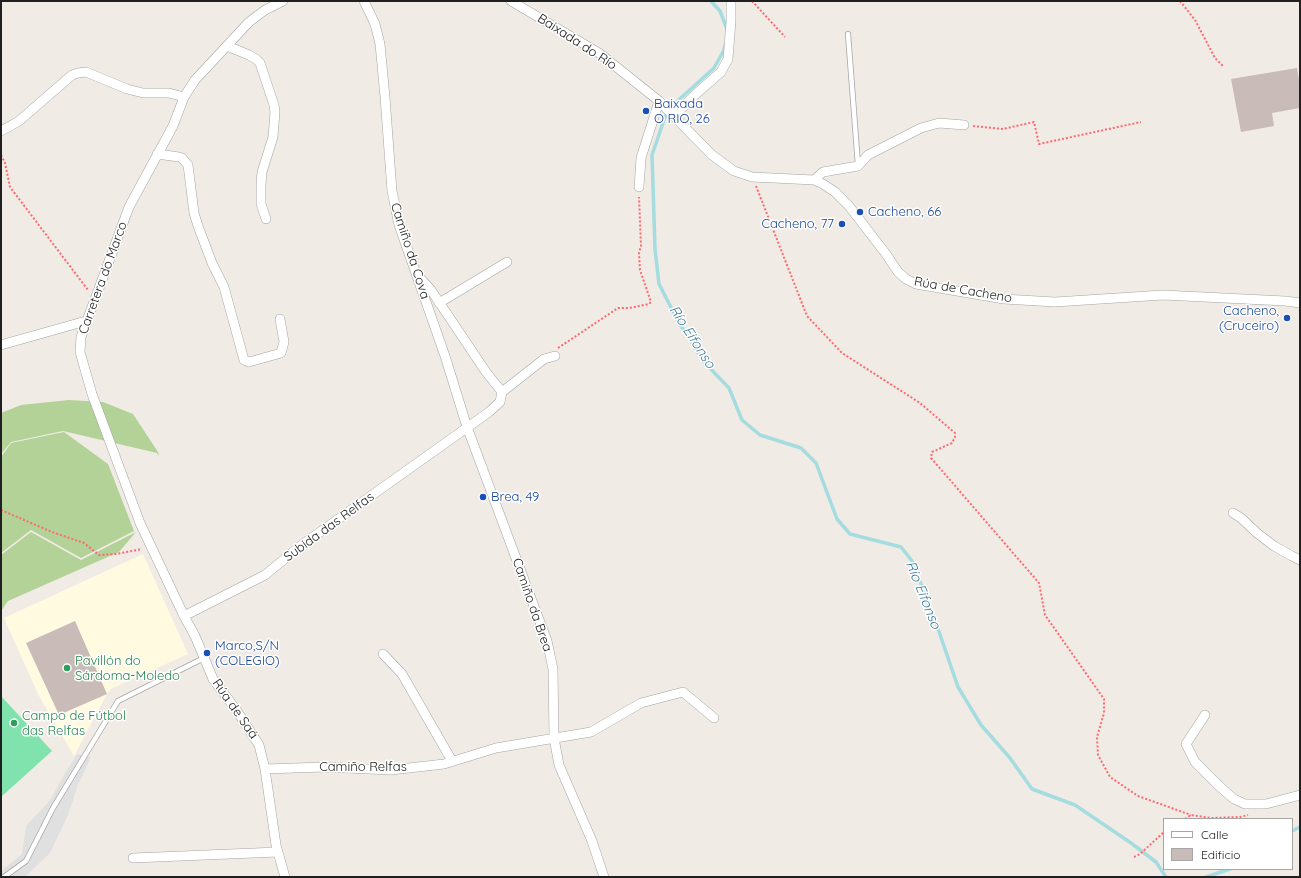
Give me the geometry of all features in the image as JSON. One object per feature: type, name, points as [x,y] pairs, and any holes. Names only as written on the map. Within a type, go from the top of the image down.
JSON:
[{"type":"street","name":"Carretera do Marco","points":[[184,616],[140,524],[92,394],[80,352],[81,337],[129,207],[173,126],[184,97],[195,80],[249,22],[265,10],[283,1]]},
{"type":"street","name":"Camiño da Cova","points":[[364,1],[375,24],[380,44],[392,191],[395,209],[399,225],[445,356],[467,427]]},
{"type":"street","name":"Baixada do Río","points":[[511,1],[599,53],[673,114]]},
{"type":"street","points":[[673,114],[721,72],[728,59],[731,1]]},
{"type":"street","points":[[227,46],[249,55],[256,59],[260,64],[274,105],[275,112],[273,137],[262,172],[261,184],[261,204],[266,219]]},
{"type":"street","points":[[1,131],[19,121],[72,76],[78,73],[86,72],[127,89],[143,93],[169,93],[184,97]]},
{"type":"street","points":[[639,187],[641,158],[659,101]]},
{"type":"street","name":"Rúa de Cacheno","points":[[673,114],[712,155],[734,171],[752,177],[814,180],[835,192],[853,212],[898,272],[906,279],[916,284],[1004,299],[1055,302],[1163,295],[1300,303]]},
{"type":"street","points":[[814,180],[822,172],[858,166],[868,155],[921,128],[939,122],[964,125]]},
{"type":"street","points":[[157,154],[182,158],[188,165],[194,213],[210,258],[224,287],[244,360],[250,362],[281,353],[284,342],[280,319]]},
{"type":"street","points":[[439,303],[506,262]]},
{"type":"street","points":[[417,274],[430,290],[486,372],[502,392],[544,359],[555,356]]},
{"type":"street","points":[[1,345],[86,321]]},
{"type":"street","name":"Subida das Relfas","points":[[184,616],[265,575],[299,547],[489,412],[500,402],[502,392]]},
{"type":"street","name":"Camiño da Brea","points":[[467,427],[548,641],[553,669],[554,738],[559,765],[592,841],[604,877]]},
{"type":"street","points":[[1233,513],[1274,546],[1300,560]]},
{"type":"street","name":"Rúa de Saá","points":[[184,616],[195,636],[213,679],[237,711],[259,745],[265,769],[278,852],[285,877]]},
{"type":"street","points":[[383,654],[402,674],[452,761]]},
{"type":"street","name":"Camiño Relfas","points":[[265,769],[324,767],[391,770],[444,764],[496,748],[591,732],[641,703],[683,692],[714,718]]},
{"type":"street","points":[[1205,715],[1186,744],[1195,762],[1234,799],[1245,804],[1266,804],[1300,795]]},
{"type":"street","points":[[133,858],[278,852]]},
{"type":"lane","points":[[848,34],[858,166]]},
{"type":"lane","points":[[4,877],[26,861],[53,808],[118,701],[204,658]]},
{"type":"path","points":[[752,1],[785,37]]},
{"type":"path","points":[[1180,1],[1195,20],[1216,58],[1224,66]]},
{"type":"path","points":[[964,125],[1003,129],[1034,122],[1039,144],[1141,122]]},
{"type":"path","points":[[1,155],[6,163],[10,187],[95,298]]},
{"type":"path","points":[[752,177],[806,316],[842,353],[920,403],[955,433],[955,438],[952,443],[932,452],[931,458],[1038,584],[1045,615],[1104,699],[1104,713],[1097,737],[1098,755],[1110,777],[1138,796],[1191,815],[1211,818],[1240,817],[1251,814]]},
{"type":"path","points":[[555,356],[556,349],[618,308],[629,308],[649,304],[651,302],[640,270],[639,253],[642,246],[639,187]]},
{"type":"path","points":[[1,510],[52,532],[84,543],[99,555],[138,551],[150,546]]},
{"type":"path","points":[[1186,818],[1191,815]]},
{"type":"path","points":[[1134,857],[1145,850],[1163,833]]},
{"type":"shaded area","points":[[143,554],[188,654],[111,689],[74,756],[39,696],[4,618]]},
{"type":"shaded area","points":[[77,754],[91,757],[78,785],[68,815],[50,853],[25,877],[1,877],[1,871],[22,854],[26,826],[51,799]]},
{"type":"green space","points":[[69,400],[103,402],[133,414],[158,452],[159,456],[157,453],[63,431],[11,442],[1,454],[1,413],[21,405]]},
{"type":"green space","points":[[64,432],[108,464],[134,531],[81,558],[31,530],[1,553],[1,457],[11,443]]},
{"type":"green space","points":[[31,532],[81,560],[136,532],[119,552],[8,601],[1,611],[1,555]]},
{"type":"green space","name":"Campo de Fútbol das Relfas","points":[[1,696],[52,751],[1,797]]},
{"type":"building","points":[[1297,68],[1300,86],[1300,108],[1272,113],[1274,126],[1241,132],[1231,79]]},
{"type":"building","name":"Pavillón do Sárdoma-Moledo","points":[[75,621],[107,694],[59,715],[26,643]]},
{"type":"waterway","name":"Río Eifonso","points":[[711,1],[720,11],[727,29]]},
{"type":"waterway","name":"Río Eifonso","points":[[725,45],[724,50],[714,68],[673,105],[665,117],[652,155],[655,249],[659,284],[678,321],[704,362],[729,388],[742,420],[760,435],[801,448],[816,463],[837,519],[850,534],[901,547],[912,561],[936,623],[958,687],[981,725],[1010,758],[1032,789],[1075,805],[1156,862],[1166,877]]},
{"type":"waterway","name":"Río Eifonso","points":[[1293,830],[1300,827]]},
{"type":"waterway","name":"Río Eifonso","points":[[1206,877],[1227,870]]},
{"type":"place","name":"Baixada O RIO, 26","points":[[646,111]]},
{"type":"place","name":"Cacheno, 66","points":[[860,212]]},
{"type":"place","name":"Cacheno, 77","points":[[842,224]]},
{"type":"place","name":"Cacheno, (Cruceiro)","points":[[1287,318]]},
{"type":"place","name":"Brea, 49","points":[[483,497]]},
{"type":"place","name":"Marco,S/N (COLEGIO)","points":[[207,653]]},
{"type":"place","name":"Pavillón do Sárdoma-Moledo","points":[[67,668]]},
{"type":"place","name":"Campo de Fútbol das Relfas","points":[[14,723]]}]
